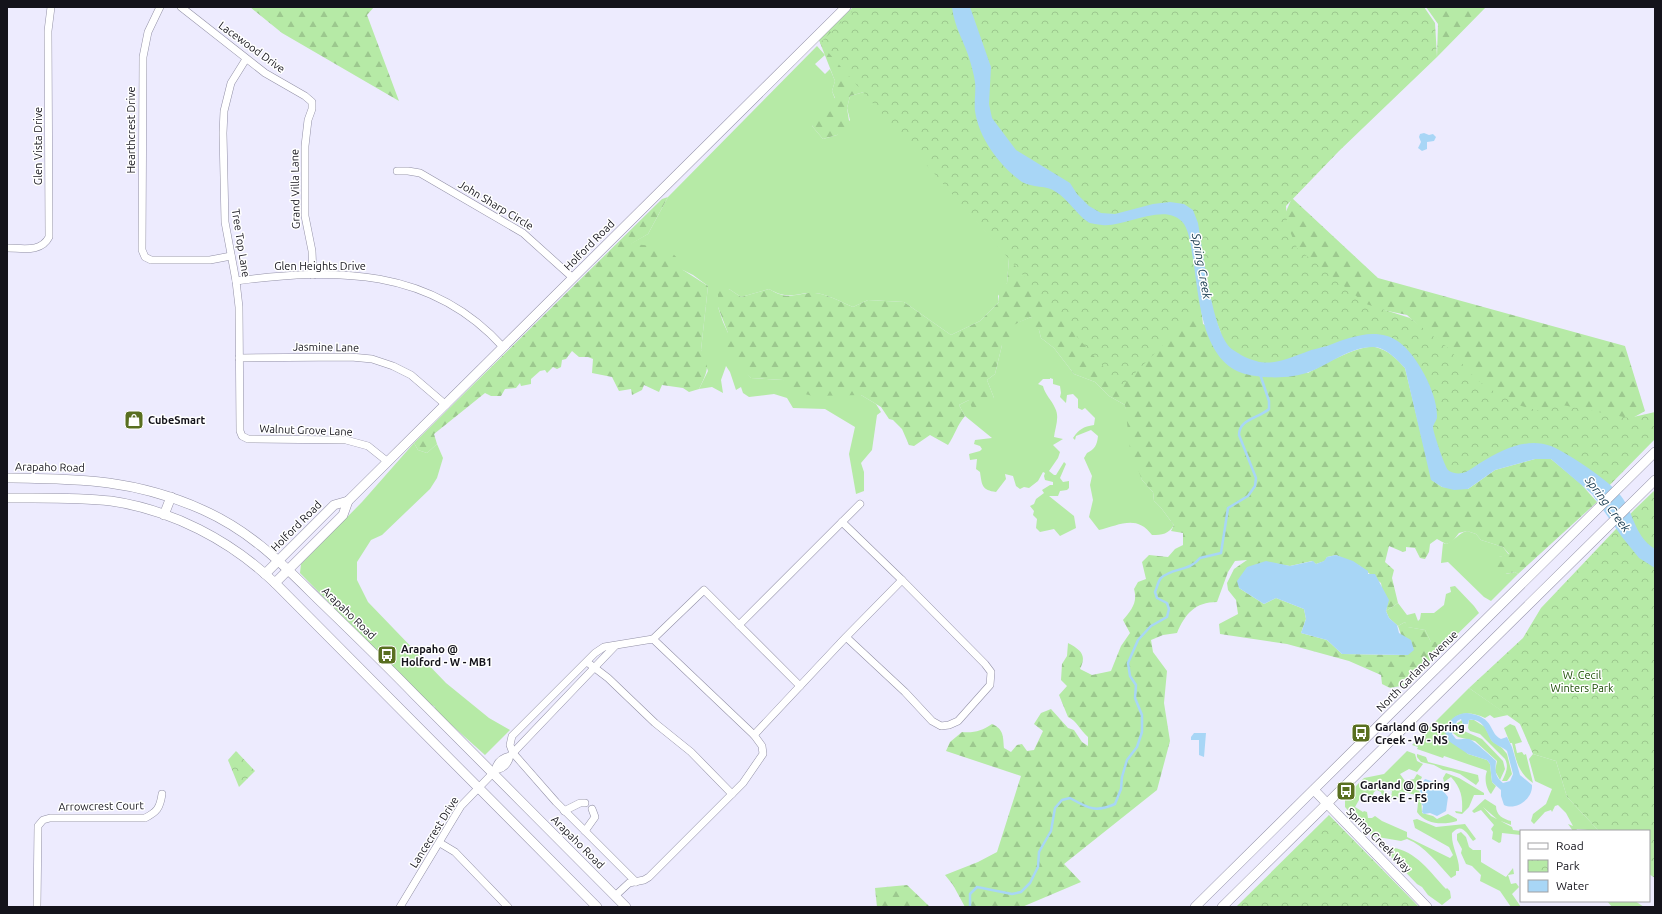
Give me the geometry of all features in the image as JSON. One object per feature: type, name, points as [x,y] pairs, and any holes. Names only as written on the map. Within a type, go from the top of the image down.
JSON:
[{"type":"main road","name":"Holford Road","points":[[265,574],[334,506],[348,501],[388,462],[846,7]]},
{"type":"main road","name":"North Garland Avenue","points":[[1195,907],[1655,452]]},
{"type":"main road","name":"Arapaho Road","points":[[7,478],[100,480],[127,485],[171,497],[223,520],[256,540],[279,560],[626,907]]},
{"type":"main road","points":[[1222,907],[1655,480]]},
{"type":"main road","points":[[164,515],[171,497]]},
{"type":"main road","points":[[7,498],[93,499],[128,505],[164,515],[217,539],[232,548],[275,583],[597,907]]},
{"type":"main road","name":"Holford Road","points":[[275,583],[343,515],[348,501]]},
{"type":"main road","name":"Spring Creek Way","points":[[1314,790],[1427,907]]},
{"type":"street","name":"Glen Vista Drive","points":[[7,248],[39,248],[45,245],[49,238],[48,31],[52,7]]},
{"type":"street","name":"Hearthcrest Drive","points":[[160,7],[148,32],[143,58],[142,250],[145,257],[151,260],[199,260],[231,256]]},
{"type":"street","name":"Lacewood Drive","points":[[181,7],[265,73],[305,96],[312,102]]},
{"type":"street","name":"Tree Top Lane","points":[[242,436],[240,432],[239,306],[225,222],[224,111],[230,83],[246,59]]},
{"type":"street","name":"Grand Villa Lane","points":[[312,102],[305,146],[305,216],[312,251],[313,275]]},
{"type":"street","name":"John Sharp Circle","points":[[397,171],[420,173],[524,233],[573,278]]},
{"type":"street","name":"Glen Heights Drive","points":[[236,281],[270,276],[313,275],[368,276],[400,282],[420,289],[460,310],[480,325],[503,348]]},
{"type":"street","name":"Jasmine Lane","points":[[239,358],[351,357],[372,359],[393,366],[411,375],[446,405]]},
{"type":"street","name":"Walnut Grove Lane","points":[[242,436],[248,439],[346,440],[368,446],[388,462]]},
{"type":"street","points":[[739,625],[860,504]]},
{"type":"street","points":[[842,522],[902,580],[991,672],[990,685],[958,721],[949,725],[941,726],[932,721],[905,692],[846,637]]},
{"type":"street","points":[[754,734],[902,580]]},
{"type":"street","points":[[636,882],[564,811],[511,754],[510,745],[512,736],[595,653],[604,647],[653,639],[704,590],[800,686]]},
{"type":"street","points":[[615,896],[629,883],[644,880],[649,877],[743,783],[763,754],[762,746],[754,734],[653,639]]},
{"type":"street","points":[[511,754],[615,646]]},
{"type":"street","points":[[587,662],[691,752],[732,794]]},
{"type":"street","name":"Lancecrest Drive","points":[[400,907],[461,806],[492,774]]},
{"type":"street","name":"Arrowcrest Court","points":[[37,907],[38,826],[43,820],[50,818],[145,818],[155,813],[160,806],[162,794]]},
{"type":"street","points":[[564,811],[580,803],[585,803]]},
{"type":"street","points":[[585,831],[595,817],[592,809]]},
{"type":"street","points":[[440,843],[455,852],[508,907]]},
{"type":"green space","points":[[250,7],[374,7],[367,15],[399,101],[282,33]]},
{"type":"green space","points":[[853,7],[948,7],[1201,307],[1203,324],[1308,373],[1350,352],[1368,347],[1380,348],[1392,355],[1405,368],[1432,480],[1442,487],[1468,489],[1495,470],[1535,459],[1551,459],[1580,483],[1597,502],[1518,574],[1515,572],[1500,575],[1494,569],[1493,563],[1499,557],[1509,554],[1503,547],[1481,540],[1476,534],[1467,531],[1459,533],[1452,542],[1446,544],[1437,539],[1430,544],[1429,552],[1425,559],[1420,558],[1415,548],[1406,547],[1406,551],[1403,552],[1389,546],[1385,562],[1394,570],[1392,578],[1398,603],[1386,611],[1388,600],[1382,589],[1381,583],[1360,566],[1336,555],[1327,557],[1325,561],[1316,564],[1312,561],[1290,566],[1272,563],[1239,588],[1264,604],[1276,598],[1304,609],[1306,619],[1301,633],[1327,640],[1342,654],[1408,655],[1398,626],[1405,622],[1408,627],[1425,630],[1431,642],[1439,642],[1442,649],[1406,685],[1390,688],[1382,684],[1381,675],[1349,661],[1287,644],[1220,634],[1219,624],[1238,614],[1236,600],[1228,590],[1227,583],[1234,569],[1247,560],[1235,561],[1228,572],[1217,602],[1203,604],[1192,610],[1187,615],[1177,633],[1163,635],[1151,640],[1153,652],[1167,671],[1164,703],[1170,741],[1157,790],[1064,864],[1081,882],[1022,907],[965,907],[953,885],[945,875],[978,862],[997,852],[1021,776],[946,751],[950,742],[962,732],[978,731],[992,724],[1001,731],[1004,748],[1011,752],[1017,745],[1022,744],[1027,751],[1034,750],[1043,731],[1034,724],[1041,713],[1051,709],[1068,728],[1074,730],[1082,742],[1088,746],[1088,737],[1074,721],[1068,717],[1059,695],[1067,686],[1061,680],[1062,664],[1067,656],[1068,643],[1082,653],[1083,660],[1080,669],[1092,675],[1111,671],[1121,646],[1130,633],[1123,620],[1134,602],[1134,589],[1138,582],[1146,579],[1142,562],[1149,555],[1168,557],[1175,549],[1183,545],[1183,533],[1171,531],[1174,525],[1154,501],[1153,492],[1142,480],[1130,449],[1125,405],[1109,396],[1095,382],[1074,374],[1054,348],[1041,338],[1039,330],[1033,326],[1031,317],[1009,327],[1015,343],[1002,345],[995,374],[987,380],[994,398],[987,407],[972,408],[969,400],[959,405],[965,416],[948,445],[930,435],[914,446],[909,445],[902,429],[893,420],[889,419],[881,407],[861,395],[813,396],[788,390],[783,380],[751,378],[732,360],[722,343],[728,333],[718,307],[718,291],[729,289],[741,297],[769,289],[776,293],[788,296],[819,293],[853,307],[868,300],[904,302],[951,335],[980,321],[999,302],[999,288],[1007,283],[1009,258],[864,92],[850,96],[847,108],[850,127],[837,135],[823,139],[812,126],[817,115],[830,111],[828,105],[830,100],[835,98],[832,91],[835,81],[819,40]]},
{"type":"green space","points":[[857,7],[1424,7],[1435,23],[1437,57],[1339,151],[1286,206],[1287,224],[1297,248],[1366,304],[1410,318],[1447,347],[1477,380],[1518,405],[1540,411],[1557,404],[1629,418],[1655,412],[1655,439],[1602,493],[1552,453],[1447,481],[1403,355],[1373,338],[1259,372],[1226,346],[1208,300],[1121,387],[820,43]]},
{"type":"green space","points":[[1426,7],[1486,7],[1437,57],[1438,24]]},
{"type":"green space","points":[[817,46],[825,55],[815,64],[825,74],[830,69],[835,81],[832,91],[835,99],[830,111],[812,126],[823,139],[837,135],[850,120],[847,108],[850,96],[864,92],[1009,258],[1007,283],[998,296],[999,302],[980,321],[951,335],[904,302],[868,300],[853,307],[819,293],[782,295],[769,289],[741,297],[729,289],[718,307],[723,322],[746,372],[751,378],[783,380],[843,394],[861,395],[876,404],[881,412],[877,415],[872,450],[861,463],[864,472],[864,491],[856,494],[849,454],[855,427],[825,409],[793,408],[787,398],[774,394],[749,397],[743,393],[741,387],[736,390],[730,372],[726,366],[721,380],[723,393],[712,387],[699,389],[708,371],[701,350],[708,286],[693,275],[630,244],[648,234],[668,197]]},
{"type":"green space","points":[[668,197],[648,234],[631,244],[647,245],[663,248],[669,251],[680,262],[683,270],[708,286],[701,350],[706,360],[707,369],[699,389],[689,392],[683,388],[662,385],[659,392],[644,385],[642,390],[632,395],[631,389],[619,391],[612,377],[592,373],[593,359],[588,357],[579,357],[572,351],[566,359],[562,360],[561,367],[557,369],[553,367],[547,373],[545,370],[540,371],[531,379],[531,384],[521,386],[520,383],[516,388],[505,389],[501,396],[491,396],[485,393],[434,434],[437,444],[427,453],[418,450],[414,443],[662,199]]},
{"type":"green space","points":[[1292,198],[1378,278],[1625,346],[1645,411],[1629,420],[1541,414],[1516,408],[1475,383],[1445,350],[1407,315],[1364,306],[1296,251],[1289,235],[1284,216]]},
{"type":"green space","points":[[1031,317],[1039,330],[1041,338],[1054,348],[1074,374],[1095,382],[1109,396],[1125,405],[1142,480],[1153,492],[1154,501],[1174,525],[1167,532],[1152,535],[1140,525],[1134,523],[1121,524],[1099,530],[1089,517],[1093,500],[1090,485],[1092,476],[1084,458],[1095,446],[1098,436],[1091,430],[1076,436],[1075,440],[1073,438],[1077,432],[1094,425],[1095,418],[1085,408],[1082,410],[1078,408],[1078,399],[1073,394],[1067,395],[1066,403],[1060,397],[1060,386],[1053,384],[1053,379],[1050,378],[1043,379],[1038,384],[1043,386],[1056,411],[1057,419],[1054,437],[1063,439],[1053,445],[1060,452],[1058,458],[1049,471],[1056,475],[1064,462],[1066,464],[1060,478],[1063,482],[1069,481],[1069,488],[1067,490],[1060,491],[1058,496],[1049,496],[1074,516],[1076,528],[1060,536],[1054,529],[1040,532],[1036,528],[1037,519],[1033,515],[1034,511],[1030,506],[1034,504],[1036,499],[1044,493],[1042,490],[1050,485],[1053,485],[1053,482],[1045,480],[1045,473],[1043,472],[1038,481],[1029,488],[1024,487],[1020,489],[1016,486],[1013,476],[1005,474],[1006,479],[996,492],[985,488],[981,481],[980,472],[976,469],[977,459],[970,460],[969,454],[982,449],[980,446],[974,444],[975,440],[992,438],[965,416],[959,405],[969,400],[994,398],[987,380],[995,374],[1002,345],[1009,326]]},
{"type":"green space","points":[[414,443],[418,450],[427,453],[437,444],[443,458],[437,478],[430,489],[382,535],[371,540],[357,562],[357,580],[368,602],[446,683],[489,718],[510,730],[485,755],[437,712],[434,706],[430,705],[300,573],[301,564],[362,502]]},
{"type":"green space","name":"W. Cecil Winters Park","points":[[1655,490],[1655,878],[1650,875],[1650,830],[1598,830],[1567,797],[1556,761],[1533,754],[1520,724],[1469,688],[1523,638],[1541,608]]},
{"type":"green space","points":[[1467,531],[1476,534],[1481,540],[1503,547],[1509,555],[1499,557],[1506,574],[1515,572],[1518,574],[1491,601],[1484,597],[1448,562],[1441,563],[1443,543],[1449,543],[1461,533]]},
{"type":"green space","points":[[1455,586],[1479,613],[1442,649],[1438,642],[1431,642],[1425,630],[1407,627],[1405,622],[1398,626],[1389,618],[1386,611],[1398,603],[1407,615],[1415,613],[1418,621],[1421,613],[1434,613],[1444,605],[1446,594],[1451,592],[1450,587]]},
{"type":"green space","points":[[1469,688],[1508,715],[1494,718],[1490,715],[1485,718],[1479,715],[1461,714],[1451,720],[1445,732],[1468,754],[1487,760],[1490,764],[1492,782],[1496,786],[1491,794],[1486,783],[1487,771],[1444,756],[1443,758],[1417,749],[1418,747],[1412,745]]},
{"type":"green space","points":[[1462,720],[1464,731],[1482,739],[1503,761],[1505,769],[1500,780],[1495,771],[1497,761],[1475,741],[1458,737],[1453,733],[1456,724]]},
{"type":"green space","points":[[1469,720],[1474,720],[1485,727],[1492,741],[1502,748],[1507,754],[1512,774],[1507,781],[1502,781],[1507,767],[1505,759],[1480,734],[1470,731],[1468,728]]},
{"type":"green space","points":[[1510,724],[1515,726],[1522,742],[1515,744],[1517,753],[1522,752],[1524,755],[1526,754],[1533,783],[1520,770],[1518,765],[1512,743],[1510,743],[1504,728]]},
{"type":"green space","points":[[236,751],[255,771],[239,787],[228,760]]},
{"type":"green space","points":[[1407,751],[1415,754],[1417,761],[1423,764],[1417,772],[1409,769],[1400,774],[1405,781],[1414,779],[1417,774],[1422,777],[1416,790],[1419,790],[1421,796],[1422,813],[1433,816],[1437,819],[1448,814],[1457,819],[1457,821],[1447,823],[1430,822],[1417,812],[1418,803],[1416,795],[1399,791],[1401,792],[1401,799],[1395,796],[1391,798],[1392,791],[1387,789],[1384,790],[1384,794],[1389,801],[1384,801],[1381,792],[1377,790],[1374,792],[1372,797],[1363,793],[1355,807],[1363,812],[1367,812],[1368,818],[1375,816],[1382,821],[1407,832],[1407,837],[1450,858],[1453,855],[1449,847],[1415,828],[1413,820],[1417,819],[1436,827],[1465,824],[1476,839],[1473,841],[1464,830],[1461,829],[1452,833],[1459,871],[1456,871],[1456,875],[1451,878],[1420,846],[1407,839],[1401,841],[1372,836],[1345,807],[1345,797],[1364,778],[1384,774]]},
{"type":"green space","points":[[1417,754],[1426,757],[1428,762],[1478,775],[1479,781],[1476,785],[1460,774],[1421,762],[1417,757]]},
{"type":"green space","points":[[1533,754],[1556,761],[1567,797],[1598,830],[1572,830],[1568,824],[1573,826],[1566,813],[1558,805],[1555,806],[1552,812],[1551,810],[1545,812],[1534,824],[1531,821],[1533,814],[1546,804],[1552,789],[1535,781],[1529,759]]},
{"type":"green space","points":[[1446,773],[1459,778],[1484,793],[1484,795],[1474,795],[1469,807],[1462,814],[1456,813],[1455,811],[1462,812],[1462,797],[1459,789],[1451,777],[1444,782],[1443,778]]},
{"type":"green space","points":[[1485,799],[1496,806],[1497,812],[1500,816],[1511,821],[1511,825],[1500,821],[1512,827],[1513,830],[1520,831],[1520,835],[1502,833],[1501,842],[1499,843],[1492,839],[1493,832],[1491,829],[1494,825],[1481,810],[1474,813],[1472,811]],"holes":[[[1483,807],[1497,819],[1491,816]]]},
{"type":"green space","points":[[1329,815],[1419,907],[1236,907]]},
{"type":"green space","points":[[1461,832],[1466,837],[1469,847],[1473,850],[1481,850],[1481,862],[1506,877],[1513,868],[1514,874],[1508,875],[1511,884],[1516,883],[1519,887],[1512,894],[1521,907],[1511,907],[1500,891],[1480,881],[1481,875],[1472,866],[1466,864],[1461,853],[1462,849],[1457,840],[1457,834]]},
{"type":"green space","points":[[1393,848],[1408,853],[1422,863],[1446,889],[1447,888],[1450,891],[1451,898],[1442,905],[1428,895],[1422,887],[1417,884],[1389,855],[1389,850]]},
{"type":"green space","points":[[907,885],[930,907],[877,907],[875,888]]},
{"type":"green space","points":[[1608,902],[1636,902],[1644,907],[1612,907]]},
{"type":"water","name":"Spring Creek","points":[[952,7],[970,7],[991,67],[989,104],[992,118],[1016,150],[1070,183],[1077,194],[1089,206],[1101,213],[1115,214],[1153,204],[1170,202],[1184,204],[1193,210],[1198,223],[1208,286],[1216,319],[1221,333],[1227,344],[1232,349],[1250,359],[1267,363],[1281,361],[1353,337],[1372,334],[1390,337],[1399,342],[1413,356],[1430,387],[1434,397],[1437,418],[1433,427],[1448,470],[1455,473],[1464,472],[1514,446],[1532,443],[1551,446],[1588,468],[1616,490],[1625,503],[1638,531],[1648,544],[1655,549],[1655,568],[1639,558],[1622,537],[1592,494],[1551,459],[1535,459],[1495,470],[1468,489],[1454,490],[1442,487],[1431,480],[1405,368],[1391,354],[1382,349],[1373,347],[1356,350],[1340,356],[1317,369],[1294,376],[1285,377],[1249,375],[1228,366],[1218,354],[1210,340],[1204,324],[1189,237],[1184,224],[1176,217],[1167,214],[1145,217],[1111,225],[1089,223],[1060,195],[1052,190],[1022,182],[1006,168],[992,151],[981,132],[977,121],[975,111],[974,74],[968,54],[957,28]]},
{"type":"water","points":[[1424,133],[1429,135],[1433,134],[1436,137],[1434,141],[1427,142],[1427,149],[1422,151],[1418,148],[1421,142],[1419,137],[1420,134]]},
{"type":"water","points":[[1336,555],[1353,561],[1368,571],[1368,574],[1375,574],[1389,600],[1386,611],[1389,618],[1397,625],[1399,633],[1411,640],[1414,650],[1408,655],[1342,654],[1327,640],[1301,633],[1306,619],[1304,609],[1276,598],[1264,604],[1239,588],[1237,581],[1247,567],[1266,561],[1290,566],[1313,561],[1316,564],[1324,561],[1327,557]]},
{"type":"water","points":[[1467,713],[1483,718],[1487,721],[1497,736],[1501,739],[1507,737],[1512,747],[1520,775],[1532,785],[1532,790],[1527,799],[1519,805],[1504,805],[1501,790],[1492,782],[1490,764],[1487,760],[1468,754],[1450,742],[1445,732],[1450,721],[1455,716]],"holes":[[[1461,719],[1463,724],[1468,724],[1469,720],[1478,721],[1486,729],[1492,742],[1507,751],[1513,774],[1510,781],[1503,783],[1500,781],[1496,774],[1496,761],[1474,742],[1469,739],[1456,739],[1452,734],[1457,721]]]},
{"type":"water","points":[[1194,733],[1206,733],[1204,757],[1199,755],[1199,740],[1191,740]]},
{"type":"water","points":[[1425,779],[1437,783],[1448,797],[1446,811],[1437,816],[1430,813],[1424,814],[1422,812],[1423,806],[1421,803],[1423,796],[1420,790]]},
{"type":"waterway","points":[[970,907],[970,894],[977,887],[1012,894],[1021,892],[1030,883],[1038,867],[1039,852],[1051,831],[1055,808],[1062,800],[1070,798],[1087,807],[1097,809],[1115,804],[1121,789],[1122,777],[1127,760],[1137,747],[1142,732],[1142,715],[1135,698],[1136,685],[1130,676],[1128,663],[1138,640],[1151,626],[1167,617],[1169,609],[1167,603],[1157,598],[1155,592],[1160,579],[1171,572],[1186,568],[1200,558],[1221,553],[1228,508],[1248,496],[1255,486],[1256,478],[1239,435],[1242,425],[1269,409],[1269,401],[1260,374]]},
{"type":"place","name":"CubeSmart","points":[[134,420]]},
{"type":"place","name":"Arapaho @ Holford - W - MB1","points":[[387,655]]},
{"type":"place","name":"Garland @ Spring Creek - W - NS","points":[[1361,733]]},
{"type":"place","name":"Garland @ Spring Creek - E - FS","points":[[1346,791]]}]
